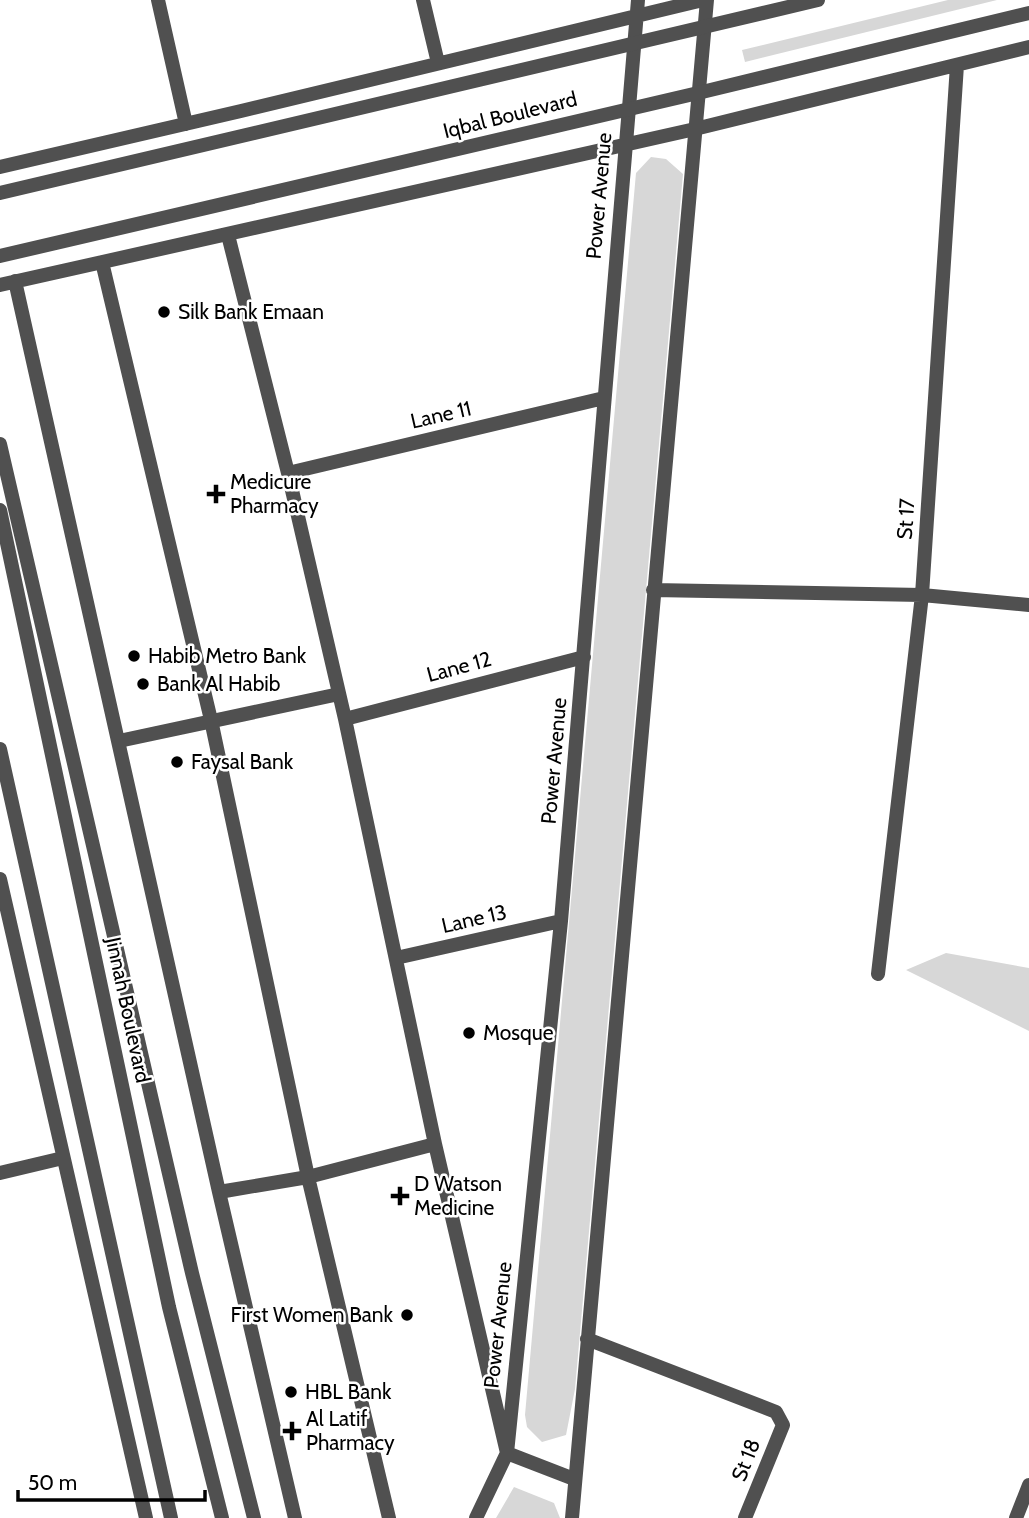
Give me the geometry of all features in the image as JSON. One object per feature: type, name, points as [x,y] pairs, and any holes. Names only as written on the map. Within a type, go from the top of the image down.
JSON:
[{"type":"street","points":[[158,0],[186,124]]},
{"type":"street","points":[[423,0],[438,63]]},
{"type":"street","name":"Power Avenue","points":[[476,1518],[506,1453],[561,921],[638,0]]},
{"type":"street","points":[[0,167],[705,0],[572,1518]]},
{"type":"street","name":"Iqbal Boulevard","points":[[0,193],[818,0]]},
{"type":"street","name":"Iqbal Boulevard","points":[[0,256],[1029,13]]},
{"type":"street","points":[[0,285],[695,129],[1029,47]]},
{"type":"street","name":"St 17","points":[[878,974],[922,595],[957,65]]},
{"type":"street","points":[[228,234],[288,473],[345,719],[435,1144],[506,1453],[574,1479]]},
{"type":"street","points":[[102,262],[211,720],[308,1177],[389,1518]]},
{"type":"street","points":[[15,281],[219,1192],[295,1518]]},
{"type":"street","name":"Lane 11","points":[[288,473],[604,398]]},
{"type":"street","points":[[0,444],[192,1273],[254,1518]]},
{"type":"street","name":"Jinnah Boulevard","points":[[0,510],[169,1307],[222,1518]]},
{"type":"street","points":[[653,590],[922,595],[1029,605]]},
{"type":"street","name":"Lane 12","points":[[345,719],[584,657]]},
{"type":"street","points":[[119,741],[339,694]]},
{"type":"street","points":[[0,749],[171,1518]]},
{"type":"street","points":[[0,879],[146,1518]]},
{"type":"street","name":"Lane 13","points":[[396,958],[561,921]]},
{"type":"street","points":[[219,1192],[308,1177],[435,1144]]},
{"type":"street","points":[[0,1173],[63,1158]]},
{"type":"street","name":"St 18","points":[[587,1339],[776,1412],[783,1425],[745,1518]]},
{"type":"street","points":[[1016,1518],[1029,1485]]},
{"type":"shaded area","points":[[948,0],[997,0],[745,62],[742,50]]},
{"type":"shaded area","points":[[651,157],[666,159],[683,174],[575,1389],[566,1435],[542,1442],[527,1427],[525,1415],[636,173]]},
{"type":"shaded area","points":[[946,953],[1029,968],[1029,1031],[906,970]]},
{"type":"shaded area","points":[[514,1487],[554,1503],[560,1518],[496,1518]]},
{"type":"place","name":"Silk Bank Emaan","points":[[164,312]]},
{"type":"place","name":"Medicure Pharmacy","points":[[216,494]]},
{"type":"place","name":"Habib Metro Bank","points":[[134,656]]},
{"type":"place","name":"Bank Al Habib","points":[[143,684]]},
{"type":"place","name":"Faysal Bank","points":[[177,762]]},
{"type":"place","name":"Mosque","points":[[469,1033]]},
{"type":"place","name":"D Watson Medicine","points":[[400,1196]]},
{"type":"place","name":"First Women Bank","points":[[407,1315]]},
{"type":"place","name":"HBL Bank","points":[[291,1392]]},
{"type":"place","name":"Al Latif Pharmacy","points":[[292,1431]]}]
